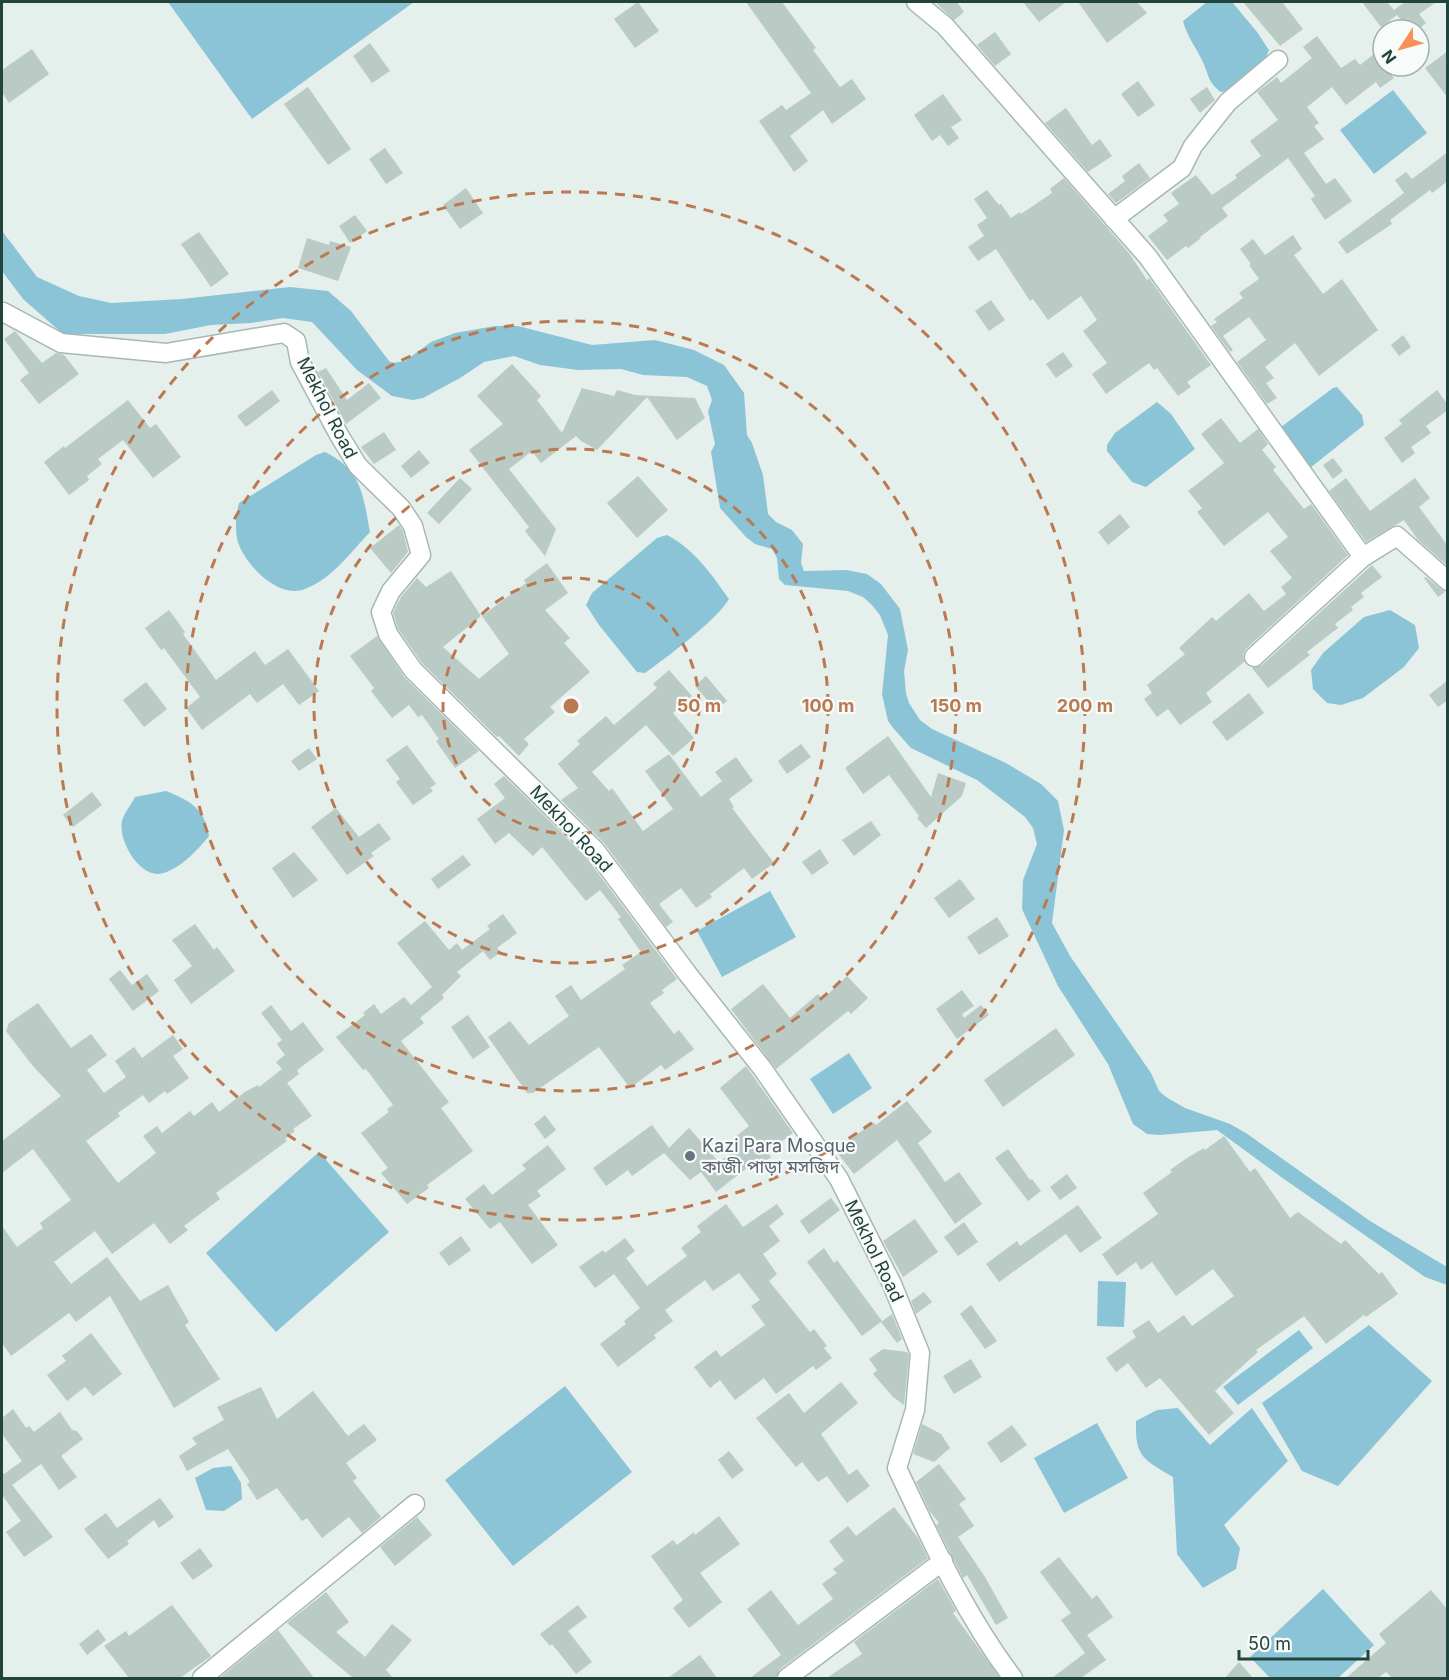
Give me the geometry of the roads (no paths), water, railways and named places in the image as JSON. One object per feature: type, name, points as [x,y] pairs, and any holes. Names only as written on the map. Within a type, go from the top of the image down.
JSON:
[{"type":"street","points":[[915,2],[945,26],[1148,257],[1363,557]]},
{"type":"street","points":[[1114,219],[1182,168],[1193,146],[1228,102],[1278,60]]},
{"type":"street","name":"Mekhol Road","points":[[2,313],[61,343],[166,352],[284,333],[296,341],[300,362],[358,466],[401,508],[413,526],[422,555],[391,591],[381,612],[388,634],[413,670],[595,850],[762,1068],[839,1179],[892,1284],[920,1353],[915,1410],[897,1468],[943,1562],[995,1654],[1013,1678]]},
{"type":"street","points":[[1254,657],[1363,557],[1397,536],[1448,581]]},
{"type":"street","points":[[202,1678],[415,1504]]},
{"type":"street","points":[[788,1678],[943,1562]]},
{"type":"water","points":[[168,2],[414,2],[252,119]]},
{"type":"water","points":[[1207,2],[1232,2],[1269,50],[1263,65],[1230,91],[1221,92],[1211,81],[1183,21]]},
{"type":"water","points":[[1393,90],[1427,133],[1374,174],[1340,130]]},
{"type":"water","points":[[2,231],[37,277],[79,296],[111,303],[182,299],[290,287],[328,291],[351,311],[389,361],[393,363],[405,361],[431,342],[455,333],[495,326],[518,326],[592,345],[655,340],[694,350],[724,365],[744,393],[747,435],[763,475],[768,514],[776,522],[792,530],[803,544],[801,563],[804,571],[846,570],[867,574],[881,584],[900,609],[908,650],[904,671],[906,693],[909,703],[920,720],[932,729],[1006,763],[1041,784],[1058,801],[1064,830],[1052,923],[1070,956],[1151,1073],[1159,1091],[1185,1108],[1230,1124],[1246,1133],[1370,1221],[1447,1267],[1447,1285],[1425,1277],[1217,1130],[1160,1135],[1147,1134],[1133,1124],[1108,1064],[1058,986],[1022,909],[1023,880],[1037,844],[1033,828],[1025,817],[977,780],[911,748],[888,721],[882,694],[888,635],[880,615],[871,604],[863,597],[848,591],[785,585],[779,579],[777,558],[772,549],[755,544],[746,537],[720,508],[711,452],[715,444],[708,411],[712,400],[707,386],[687,377],[643,375],[621,369],[578,370],[540,365],[514,356],[484,362],[423,398],[413,400],[392,396],[357,370],[312,322],[283,318],[251,323],[211,325],[165,334],[63,334],[23,299],[2,271]]},
{"type":"water","points":[[1337,387],[1362,415],[1364,425],[1310,468],[1281,427]]},
{"type":"water","points":[[1157,402],[1171,414],[1195,449],[1146,487],[1132,482],[1107,451],[1107,445],[1115,433]]},
{"type":"water","points":[[325,452],[337,459],[354,475],[362,495],[370,532],[340,564],[315,584],[295,591],[284,589],[263,577],[246,558],[237,539],[239,503],[316,455]]},
{"type":"water","points":[[667,535],[694,555],[729,599],[703,628],[678,648],[645,673],[637,672],[586,605],[592,593],[657,538]]},
{"type":"water","points":[[1390,610],[1415,625],[1419,648],[1404,667],[1363,698],[1341,705],[1327,703],[1313,689],[1311,670],[1323,653],[1364,617]]},
{"type":"water","points":[[166,791],[183,798],[195,807],[204,819],[209,836],[193,854],[179,865],[165,873],[158,874],[150,872],[136,862],[126,846],[122,821],[135,797]]},
{"type":"water","points":[[770,891],[796,937],[722,977],[697,931]]},
{"type":"water","points":[[849,1053],[872,1088],[833,1114],[810,1079]]},
{"type":"water","points":[[319,1152],[389,1232],[276,1332],[206,1253]]},
{"type":"water","points":[[1098,1281],[1126,1282],[1124,1327],[1097,1326]]},
{"type":"water","points":[[1369,1325],[1432,1381],[1338,1486],[1302,1471],[1262,1403]]},
{"type":"water","points":[[1299,1330],[1313,1348],[1238,1405],[1223,1387]]},
{"type":"water","points":[[565,1386],[632,1472],[513,1566],[445,1480]]},
{"type":"water","points":[[1178,1408],[1210,1445],[1252,1408],[1288,1461],[1224,1525],[1240,1548],[1236,1569],[1203,1588],[1177,1554],[1173,1477],[1148,1461],[1139,1450],[1137,1442],[1136,1421],[1157,1410]]},
{"type":"water","points":[[1097,1423],[1128,1478],[1064,1513],[1034,1458]]},
{"type":"water","points":[[231,1466],[241,1483],[242,1499],[224,1511],[206,1510],[195,1478],[213,1468]]},
{"type":"water","points":[[1323,1589],[1374,1645],[1338,1678],[1270,1678],[1250,1657]]},
{"type":"place","name":"Kazi Para Mosque কাজী পাড়া মসজিদ","points":[[690,1156]]}]
